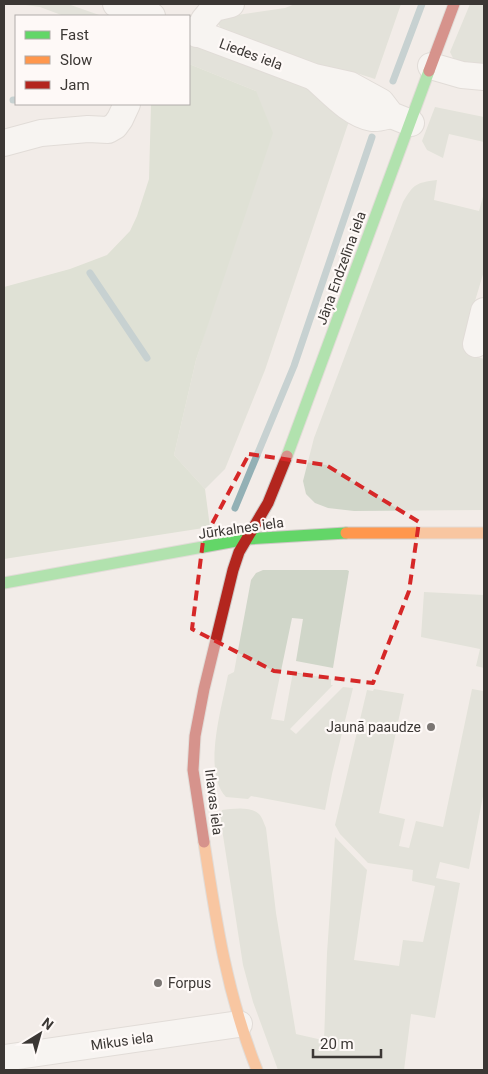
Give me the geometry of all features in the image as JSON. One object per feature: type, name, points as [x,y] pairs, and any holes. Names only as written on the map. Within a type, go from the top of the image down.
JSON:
[{"type":"street","points":[[116,4],[149,15]]},
{"type":"street","points":[[193,32],[214,8],[231,4]]},
{"type":"street","name":"Jāņa Endzelīna iela","points":[[247,539],[268,503],[284,464],[401,119],[431,66],[454,4]]},
{"type":"street","name":"Liedes iela","points":[[193,32],[314,77],[350,85],[380,102],[401,119]]},
{"type":"street","points":[[431,66],[462,75],[484,77]]},
{"type":"street","points":[[4,143],[41,133],[88,129],[108,130],[115,126],[127,105]]},
{"type":"street","points":[[476,344],[484,310]]},
{"type":"street","name":"Jūrkalnes iela","points":[[4,583],[247,539],[331,533],[484,533]]},
{"type":"street","name":"Irlavas iela","points":[[247,539],[239,552],[230,579],[202,694],[193,760],[215,920],[226,979],[257,1070]]},
{"type":"street","name":"Mikus iela","points":[[4,1058],[240,1024]]},
{"type":"highlighted area","points":[[249,454],[326,465],[419,522],[409,591],[373,683],[274,671],[192,629],[203,541]]},
{"type":"shaded area","points":[[18,4],[68,4],[99,15],[61,15],[40,7]]},
{"type":"shaded area","points":[[295,4],[401,4],[375,79],[350,71],[326,71],[221,28],[216,21],[223,17],[285,8]]},
{"type":"shaded area","points":[[470,4],[484,4],[484,65],[466,64],[454,60],[450,52]]},
{"type":"shaded area","points":[[190,42],[305,84],[349,121],[265,370],[225,469],[205,489],[174,455],[196,360],[212,310],[256,91],[190,64]]},
{"type":"shaded area","points":[[435,107],[484,117],[484,142],[449,134],[443,158],[427,150],[422,141]]},
{"type":"shaded area","points":[[437,180],[434,200],[479,211],[484,193],[484,271],[475,301],[466,354],[484,359],[484,510],[354,511],[328,508],[315,503],[306,494],[303,481],[314,438],[403,202],[416,185]]},
{"type":"shaded area","points":[[263,570],[349,571],[333,668],[296,661],[303,619],[292,618],[271,719],[284,721],[293,672],[331,679],[331,685],[333,685],[290,729],[296,734],[343,687],[353,688],[325,810],[251,796],[248,799],[226,797],[219,786],[215,772],[218,721],[228,675],[234,672],[251,580],[256,573]]},
{"type":"shaded area","points":[[424,592],[484,595],[484,668],[476,666],[480,649],[421,637]]},
{"type":"shaded area","points":[[484,684],[484,791],[469,869],[440,862],[436,878],[460,883],[435,1018],[411,1014],[404,1070],[278,1070],[253,1002],[243,965],[220,816],[222,810],[241,809],[256,811],[263,820],[266,828],[276,913],[296,1034],[318,1039],[324,1043],[327,953],[335,837],[367,870],[354,960],[399,966],[403,940],[423,942],[435,886],[412,881],[413,870],[368,863],[340,834],[335,825],[367,690],[373,691],[374,689],[404,694],[379,813],[405,819],[399,846],[409,848],[416,821],[443,827],[472,689],[483,691]]},
{"type":"green space","points":[[190,64],[256,91],[273,133],[196,360],[174,455],[205,489],[210,527],[4,559],[4,287],[70,269],[107,255],[130,231],[149,179],[151,105],[190,105]]},
{"type":"waterway","points":[[393,81],[422,4]]},
{"type":"waterway","points":[[235,508],[294,366],[372,137]]},
{"type":"waterway","points":[[90,273],[147,358]]},
{"type":"traffic: fast","points":[[287,456],[429,71]]},
{"type":"traffic: fast","points":[[4,583],[247,539],[346,533]]},
{"type":"traffic: slow","points":[[346,533],[484,533]]},
{"type":"traffic: slow","points":[[204,842],[218,929],[230,986],[257,1070]]},
{"type":"traffic: jam","points":[[429,71],[454,4]]},
{"type":"traffic: jam","points":[[204,842],[193,770],[195,736],[204,689],[239,552],[268,503],[287,456]]},
{"type":"place","name":"Jaunā paaudze","points":[[431,727]]},
{"type":"place","name":"Forpus","points":[[158,983]]}]
